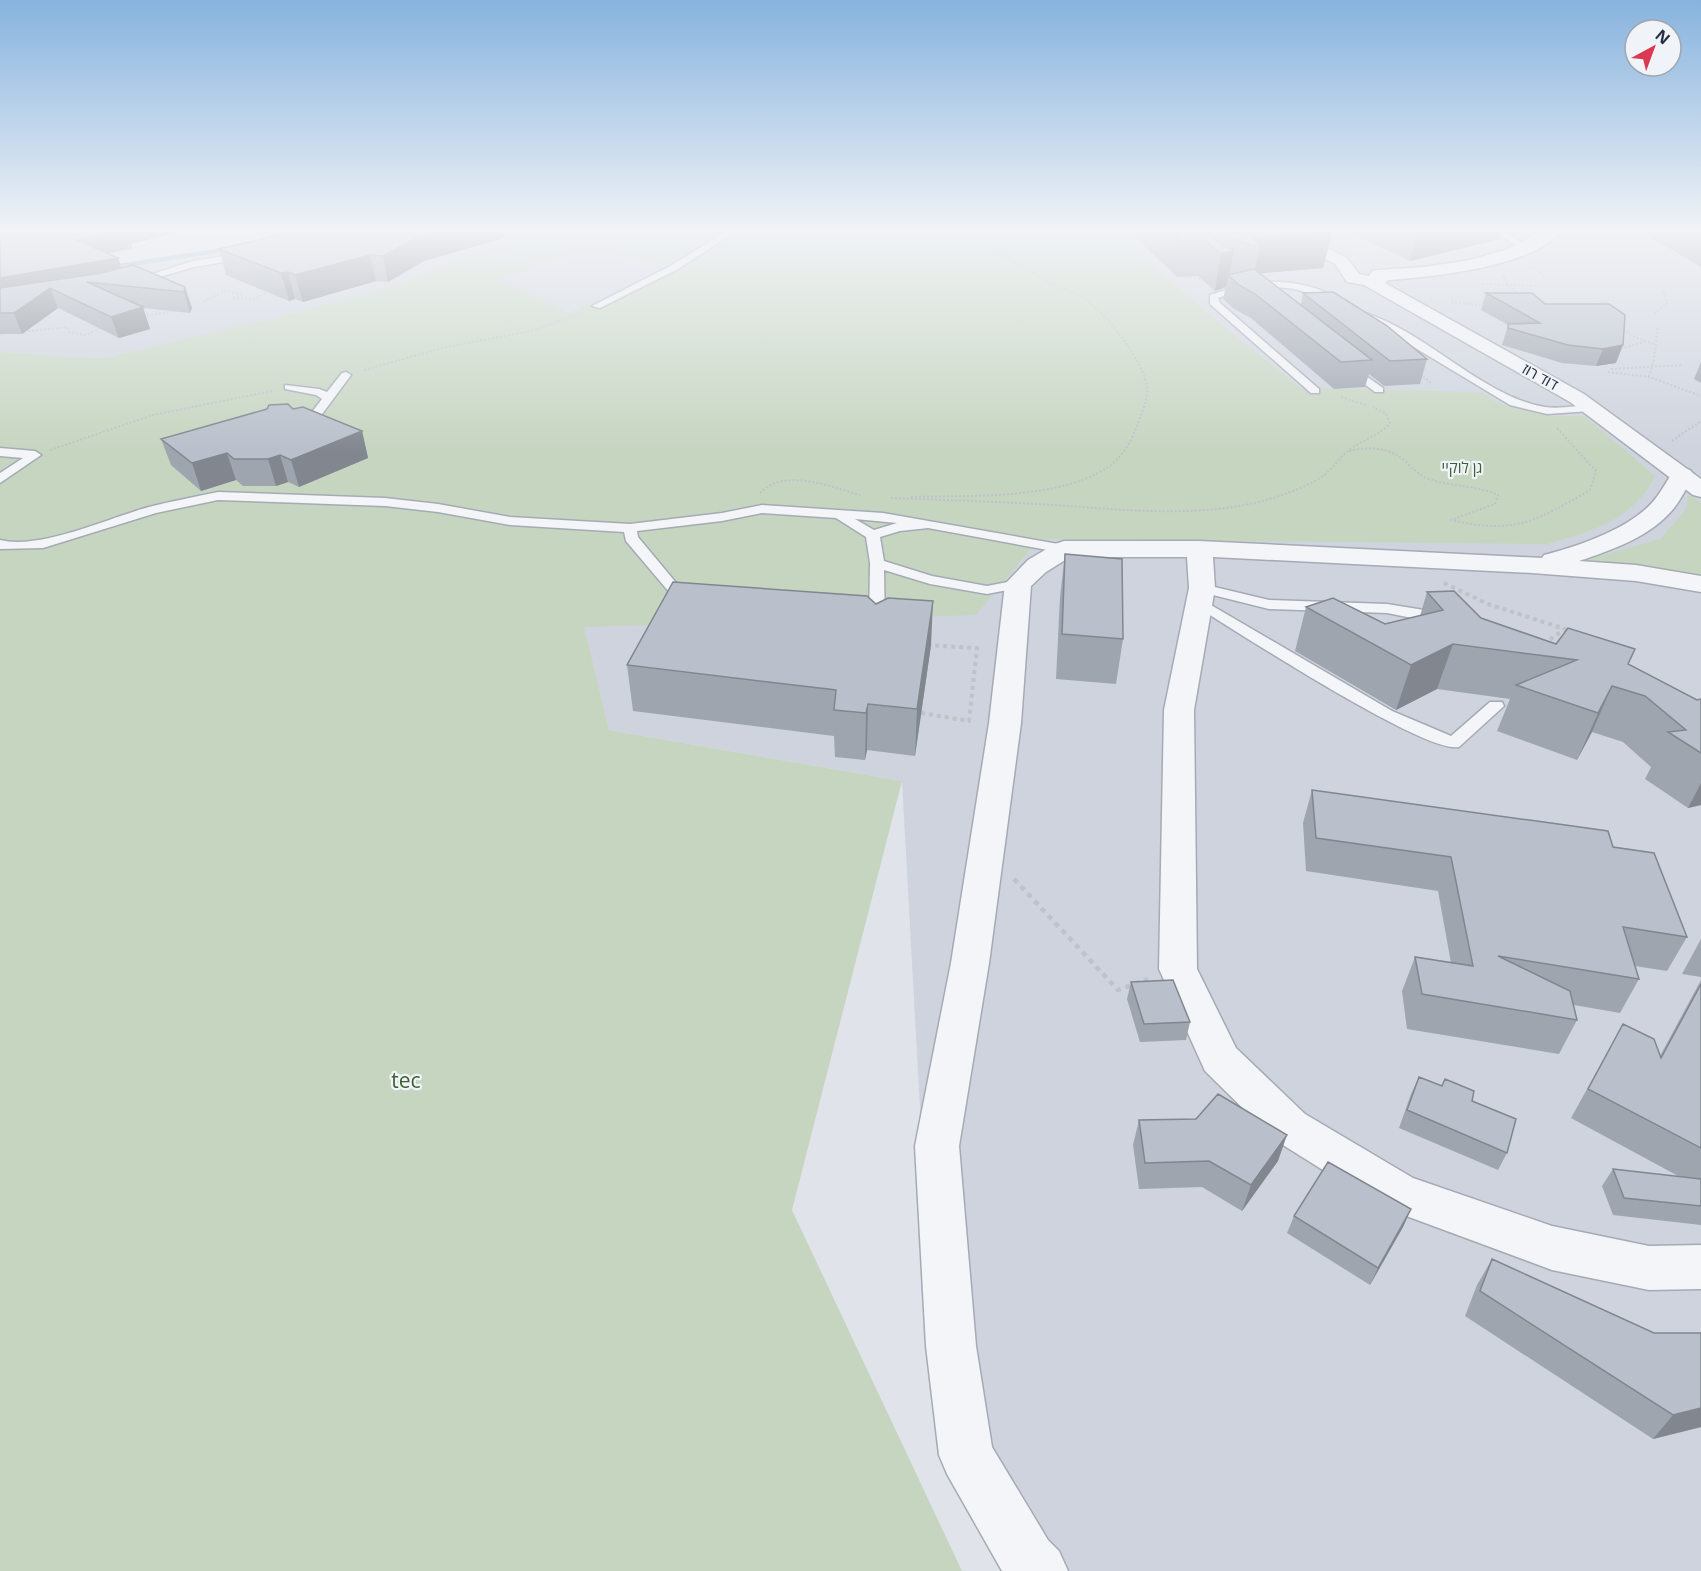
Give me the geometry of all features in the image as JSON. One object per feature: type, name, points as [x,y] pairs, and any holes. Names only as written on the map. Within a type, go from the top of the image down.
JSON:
[{"type":"street","name":"דוד רוז","points":[[1417,304],[1577,398],[1701,490]]},
{"type":"street","points":[[1532,565],[1576,555],[1626,533],[1663,505],[1682,475]]},
{"type":"street","points":[[1039,1571],[1029,1560],[966,1455],[951,1346],[937,1146],[970,963],[987,850],[1005,723],[1018,584],[1037,566],[1064,549],[1199,549],[1532,565],[1636,573],[1701,584]]},
{"type":"street","points":[[1199,549],[1201,595],[1179,710],[1178,969],[1220,1059],[1290,1127],[1398,1193],[1552,1248],[1649,1268],[1701,1268]]},
{"type":"lane","points":[[1215,304],[1316,391]]},
{"type":"lane","points":[[1338,304],[1388,327],[1514,403],[1547,411],[1591,408]]},
{"type":"lane","points":[[1337,357],[1379,390]]},
{"type":"lane","points":[[304,430],[346,375]]},
{"type":"lane","points":[[289,387],[319,392],[328,398]]},
{"type":"lane","points":[[0,452],[35,455],[0,479]]},
{"type":"lane","points":[[0,544],[6,546],[44,544],[153,510],[218,495],[386,502],[438,508],[510,521],[630,528],[722,517],[762,509],[839,516],[883,517],[1064,549]]},
{"type":"lane","points":[[839,516],[873,535],[898,527],[928,524]]},
{"type":"lane","points":[[630,528],[631,538],[692,611]]},
{"type":"lane","points":[[873,535],[877,563],[877,641]]},
{"type":"lane","points":[[877,563],[930,580],[987,590],[1018,584]]},
{"type":"lane","points":[[1201,595],[1261,604],[1393,609],[1426,614],[1458,624]]},
{"type":"lane","points":[[1201,595],[1386,716],[1453,743],[1496,706]]},
{"type":"path","points":[[1091,304],[1115,328],[1135,359],[1148,388],[1131,445],[1117,461],[1098,473],[1064,484],[1018,491],[889,498],[1150,510],[1197,511],[1233,508],[1296,491],[1316,481],[1332,471],[1346,452],[1355,445],[1384,432],[1390,423],[1385,413],[1341,397]]},
{"type":"path","points":[[1460,304],[1492,306]]},
{"type":"path","points":[[1589,306],[1597,304]]},
{"type":"path","points":[[1654,314],[1667,304]]},
{"type":"path","points":[[134,317],[175,311]]},
{"type":"path","points":[[1617,324],[1647,341],[1654,342]]},
{"type":"path","points":[[0,334],[22,334],[67,327],[69,332],[76,335],[89,335],[99,329]]},
{"type":"path","points":[[1648,376],[1656,353],[1654,342],[1658,327]]},
{"type":"path","points":[[1617,355],[1620,349],[1647,341]]},
{"type":"path","points":[[1611,369],[1683,365]]},
{"type":"path","points":[[1608,372],[1648,376],[1701,396]]},
{"type":"path","points":[[1668,444],[1701,421]]},
{"type":"path","points":[[1346,452],[1359,448],[1381,449],[1395,453],[1428,479],[1486,489],[1498,495],[1495,504],[1475,512],[1459,514],[1451,520],[1474,527],[1508,528],[1539,520],[1590,489],[1596,471],[1585,455],[1570,446],[1556,427],[1567,426]]},
{"type":"path","points":[[1355,445],[1359,448]]},
{"type":"path","points":[[762,509],[759,493],[763,487],[789,480],[866,496]]},
{"type":"path","points":[[1460,593],[1504,610],[1565,629],[1539,646]]},
{"type":"path","points":[[877,641],[977,648],[969,721],[921,712]]},
{"type":"path","points":[[987,850],[1118,990]]},
{"type":"shaded area","points":[[0,304],[1701,304],[1701,1571],[1007,1571],[926,1217],[902,781],[609,730],[583,627],[0,576]]},
{"type":"green space","name":"tec","points":[[324,304],[551,304],[569,313],[588,304],[1198,304],[1301,388],[1484,393],[1497,403],[1536,413],[1552,416],[1585,416],[1655,476],[1646,491],[1623,514],[1595,529],[1547,544],[1039,539],[976,615],[584,627],[609,730],[902,781],[792,1210],[962,1571],[0,1571],[0,352],[102,359]]},
{"type":"green space","points":[[1689,494],[1701,503],[1701,577],[1632,564],[1586,560],[1660,539],[1685,511]]},
{"type":"building","points":[[0,304],[27,304],[14,313],[0,313]]},
{"type":"building","points":[[84,304],[137,304],[143,307],[111,317]]},
{"type":"building","points":[[1268,304],[1300,304],[1372,360],[1341,362]]},
{"type":"building","points":[[1317,304],[1353,304],[1386,325],[1427,359],[1390,361]]},
{"type":"building","points":[[1506,304],[1609,304],[1625,315],[1623,345],[1603,349],[1568,345],[1508,328],[1508,324],[1540,323]]},
{"type":"building","points":[[288,404],[293,409],[303,407],[362,431],[291,460],[280,455],[268,459],[234,459],[227,453],[192,463],[161,439],[267,409],[269,405]]},
{"type":"building","points":[[1065,554],[1122,559],[1123,639],[1062,634]]},
{"type":"building","points":[[673,582],[867,596],[876,604],[888,598],[933,601],[917,709],[868,704],[866,713],[834,710],[836,690],[627,665]]},
{"type":"building","points":[[1454,591],[1481,618],[1556,644],[1568,628],[1635,649],[1628,664],[1697,700],[1701,699],[1701,753],[1668,732],[1686,730],[1645,696],[1612,686],[1598,713],[1516,685],[1577,660],[1453,644],[1411,665],[1306,607],[1333,598],[1385,624],[1443,610],[1427,592]]},
{"type":"building","points":[[1312,790],[1608,831],[1613,847],[1654,853],[1687,937],[1623,927],[1639,979],[1498,956],[1570,991],[1577,1020],[1422,994],[1415,957],[1473,966],[1451,857],[1316,838]]},
{"type":"building","points":[[1173,980],[1190,1022],[1144,1024],[1131,982]]},
{"type":"building","points":[[1701,984],[1701,1148],[1588,1089],[1623,1024],[1654,1039],[1661,1058]]},
{"type":"building","points":[[1419,1077],[1442,1086],[1445,1079],[1474,1091],[1472,1101],[1516,1119],[1507,1153],[1407,1110]]},
{"type":"building","points":[[1218,1094],[1287,1135],[1251,1185],[1209,1161],[1145,1163],[1139,1120],[1196,1119]]},
{"type":"building","points":[[1328,1162],[1411,1209],[1378,1268],[1294,1216]]},
{"type":"building","points":[[1613,1169],[1701,1179],[1701,1206],[1624,1198]]},
{"type":"building","points":[[1492,1259],[1654,1333],[1701,1333],[1701,1408],[1673,1415],[1480,1291]]},
{"type":"park label","name":"גן לוקיי","points":[[1462,468]]}]
